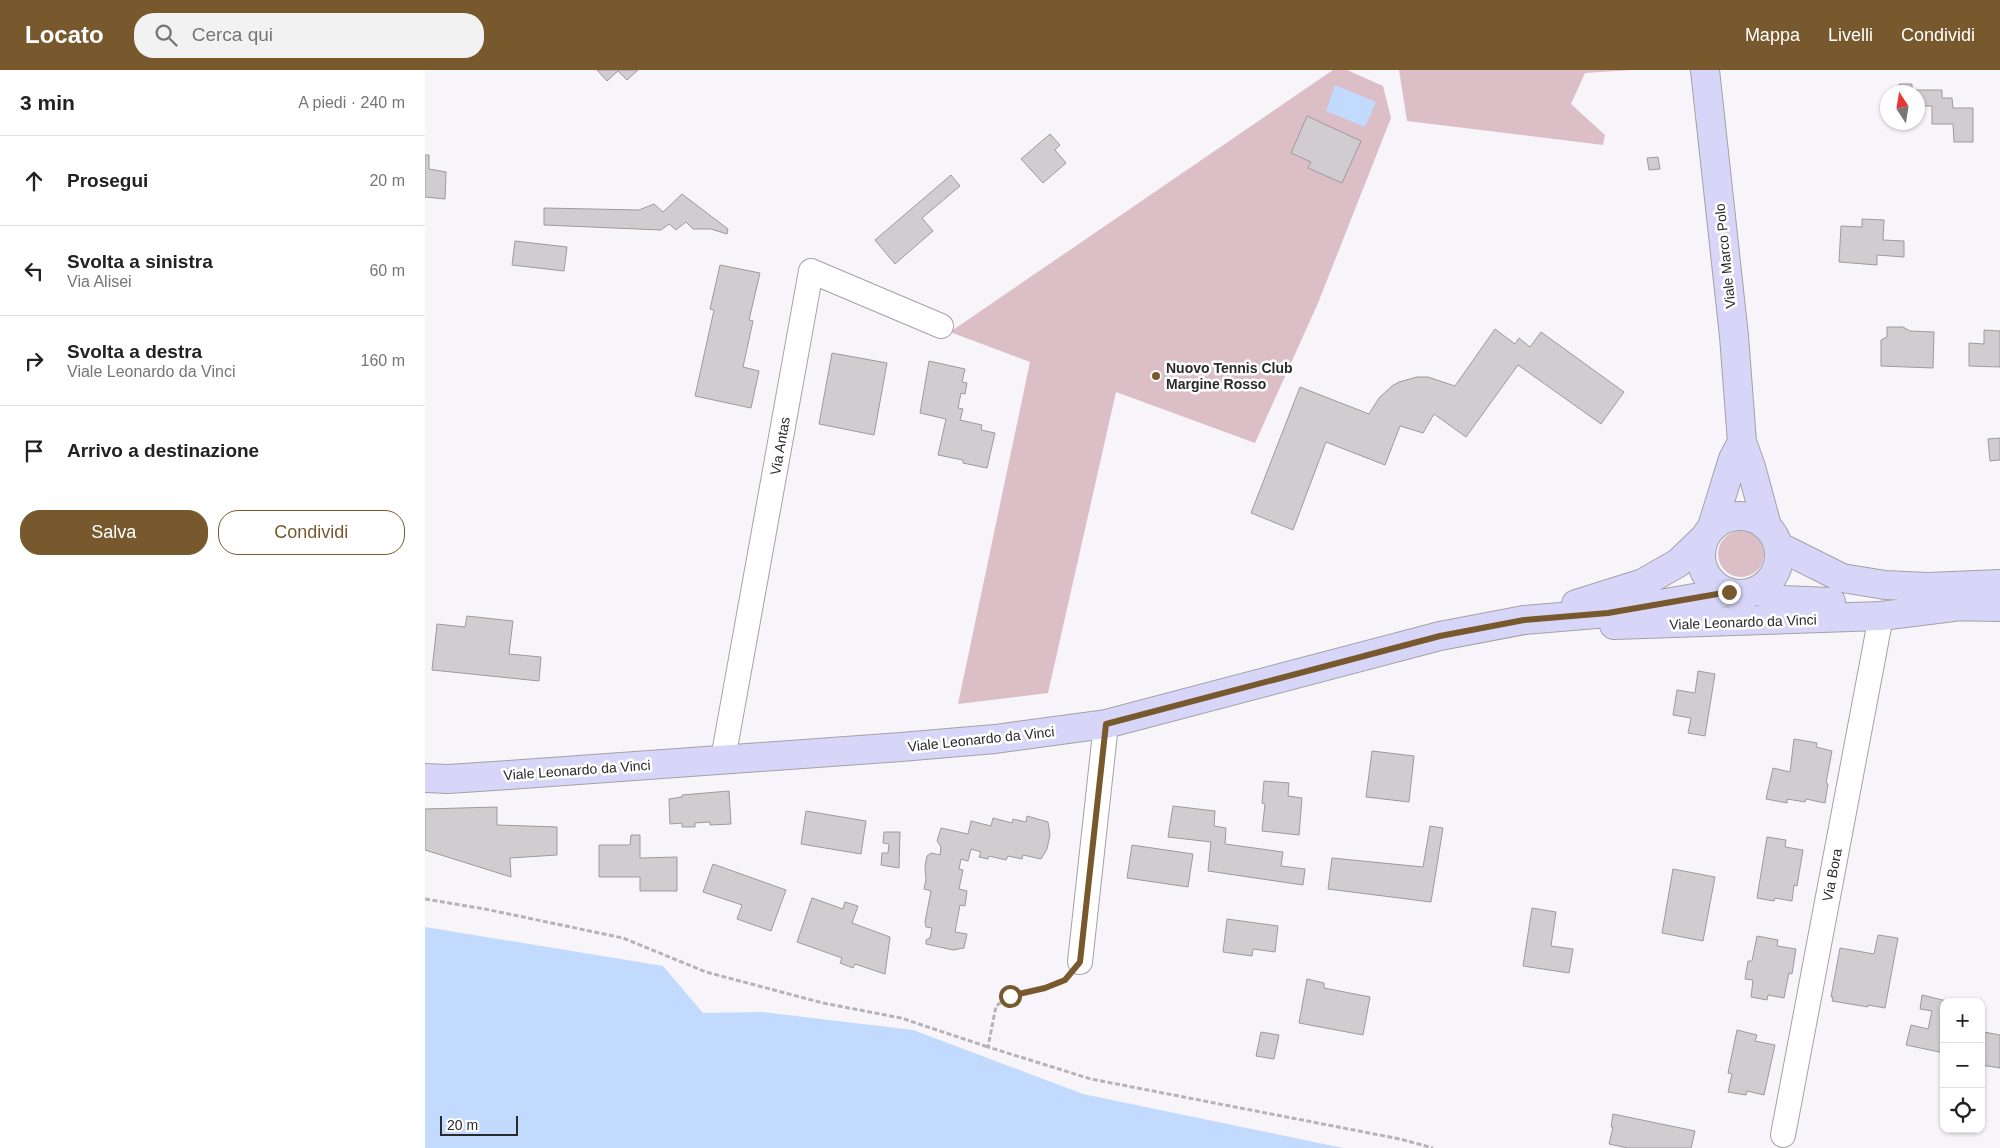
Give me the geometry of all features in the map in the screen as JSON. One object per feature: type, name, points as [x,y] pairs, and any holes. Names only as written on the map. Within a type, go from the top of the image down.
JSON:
[{"type":"main road","name":"Viale Marco Polo","points":[[1705,70],[1734,336],[1742,442],[1751,467],[1761,507],[1773,536]]},
{"type":"main road","name":"Viale Marco Polo","points":[[1709,532],[1733,459],[1742,442]]},
{"type":"main road","points":[[1773,536],[1779,557],[1775,572],[1771,579],[1757,590],[1744,593],[1729,592],[1712,582],[1703,568],[1701,554],[1709,532],[1722,520],[1740,516],[1751,517],[1773,536],[1842,578],[1885,585],[1928,587],[2000,584]]},
{"type":"main road","name":"Viale Leonardo da Vinci","points":[[1524,620],[1643,583],[1678,563],[1709,532]]},
{"type":"main road","name":"Viale Leonardo da Vinci","points":[[1757,590],[1782,600],[2000,607]]},
{"type":"main road","name":"Viale Leonardo da Vinci","points":[[425,778],[448,779],[985,740],[1106,724],[1440,636],[1524,620],[1608,613],[1729,592]]},
{"type":"main road","name":"Viale Leonardo da Vinci","points":[[1524,620],[1624,626],[1881,616],[1961,606]]},
{"type":"street","name":"Via Antas","points":[[723,760],[811,271],[941,326]]},
{"type":"street","name":"Via Bora","points":[[1783,1134],[1881,616]]},
{"type":"street","points":[[1080,962],[1106,724]]},
{"type":"path","points":[[425,899],[485,909],[623,938],[706,972],[823,1003],[901,1018],[1091,1079],[1400,1139],[1433,1148]]},
{"type":"path","points":[[989,1047],[996,1006],[1010,996],[1045,988],[1065,980],[1080,962]]},
{"type":"shaded area","name":"Nuovo Tennis Club Margine Rosso","points":[[1333,70],[1347,70],[1383,86],[1391,118],[1318,303],[1255,443],[1116,392],[1048,693],[958,704],[1030,362],[950,332]]},
{"type":"shaded area","points":[[1399,70],[1632,70],[1585,73],[1571,104],[1605,135],[1603,145],[1407,121]]},
{"type":"shaded area","points":[[1737,531],[1745,531],[1754,535],[1760,541],[1764,554],[1760,567],[1754,573],[1745,577],[1737,577],[1728,573],[1722,567],[1718,558],[1718,550],[1722,541],[1728,535]]},
{"type":"water","points":[[1335,85],[1376,102],[1365,127],[1326,111]]},
{"type":"water","points":[[425,927],[663,966],[703,1013],[762,1012],[913,1030],[1083,1094],[1343,1148],[425,1148]]},
{"type":"building","points":[[597,70],[638,70],[627,80],[618,71],[607,81]]},
{"type":"building","points":[[1925,90],[1942,90],[1942,98],[1952,98],[1953,108],[1973,108],[1973,142],[1954,142],[1953,124],[1932,124],[1932,106],[1925,106]]},
{"type":"building","points":[[1307,116],[1361,141],[1342,183],[1308,168],[1311,162],[1291,153]]},
{"type":"building","points":[[1050,134],[1060,145],[1055,150],[1066,163],[1043,183],[1021,159]]},
{"type":"building","points":[[425,155],[429,155],[429,169],[446,172],[445,199],[425,197]]},
{"type":"building","points":[[1658,157],[1660,169],[1649,170],[1647,158]]},
{"type":"building","points":[[951,175],[960,186],[922,218],[933,231],[895,264],[875,240]]},
{"type":"building","points":[[682,194],[728,229],[727,234],[711,229],[693,229],[686,222],[676,230],[669,224],[661,230],[544,225],[544,208],[639,210],[654,204],[663,212]]},
{"type":"building","points":[[1862,219],[1884,220],[1883,240],[1904,241],[1904,257],[1877,255],[1877,265],[1839,262],[1841,226],[1862,227]]},
{"type":"building","points":[[515,241],[567,247],[564,271],[512,265]]},
{"type":"building","points":[[720,265],[760,273],[749,320],[753,321],[743,367],[759,371],[751,408],[695,396],[714,310],[710,309]]},
{"type":"building","points":[[1887,327],[1903,327],[1910,331],[1934,332],[1933,368],[1881,366],[1881,340],[1887,337]]},
{"type":"building","points":[[1495,329],[1515,344],[1519,338],[1530,347],[1541,332],[1624,392],[1601,424],[1518,365],[1466,437],[1434,414],[1423,433],[1400,426],[1385,465],[1326,442],[1293,530],[1251,513],[1300,387],[1369,414],[1379,398],[1399,382],[1417,377],[1428,377],[1455,386]]},
{"type":"building","points":[[1984,330],[2000,331],[2000,367],[1969,366],[1969,343],[1984,344]]},
{"type":"building","points":[[832,353],[887,363],[874,435],[819,424]]},
{"type":"building","points":[[929,361],[965,369],[962,382],[967,383],[965,394],[961,393],[958,408],[963,409],[960,420],[982,425],[981,430],[995,433],[987,468],[963,463],[963,460],[938,455],[946,419],[920,413]]},
{"type":"building","points":[[2000,438],[2000,460],[1990,461],[1988,439]]},
{"type":"building","points":[[467,616],[513,621],[509,654],[541,657],[539,681],[432,670],[437,624],[465,627]]},
{"type":"building","points":[[1698,671],[1715,674],[1705,736],[1688,733],[1691,718],[1673,715],[1677,690],[1695,693]]},
{"type":"building","points":[[1794,739],[1817,743],[1816,747],[1832,751],[1826,783],[1828,784],[1825,803],[1806,799],[1805,802],[1787,799],[1787,803],[1766,799],[1773,768],[1790,772]]},
{"type":"building","points":[[1372,751],[1414,756],[1409,802],[1366,797]]},
{"type":"building","points":[[1264,781],[1289,783],[1288,796],[1302,798],[1299,835],[1262,831],[1265,804],[1262,803]]},
{"type":"building","points":[[729,791],[731,824],[710,825],[710,822],[695,823],[695,827],[682,827],[682,823],[670,824],[669,799],[682,797],[682,795]]},
{"type":"building","points":[[1173,806],[1215,811],[1214,826],[1226,828],[1225,844],[1283,852],[1281,866],[1305,869],[1303,885],[1208,871],[1211,842],[1168,837]]},
{"type":"building","points":[[497,807],[497,825],[557,827],[557,855],[510,858],[511,877],[425,850],[425,809]]},
{"type":"building","points":[[806,811],[866,821],[861,854],[801,844]]},
{"type":"building","points":[[1027,816],[1048,822],[1050,835],[1047,849],[1041,859],[1023,855],[1022,859],[1008,856],[1006,860],[989,856],[988,859],[979,857],[981,852],[971,849],[968,861],[961,859],[959,869],[963,870],[959,889],[967,891],[965,906],[960,905],[955,932],[967,934],[964,948],[953,950],[926,944],[926,940],[930,938],[932,928],[926,927],[925,922],[931,891],[924,889],[926,880],[925,866],[927,856],[931,853],[940,855],[941,847],[937,841],[941,828],[968,834],[971,821],[991,826],[993,818],[1012,823],[1013,819],[1026,822]]},
{"type":"building","points":[[1430,826],[1443,828],[1431,902],[1328,889],[1332,858],[1423,867]]},
{"type":"building","points":[[884,832],[900,832],[899,868],[881,865],[882,853],[888,853],[889,844],[883,843]]},
{"type":"building","points":[[631,835],[640,835],[640,858],[677,857],[677,891],[640,891],[640,877],[599,877],[599,845],[630,845]]},
{"type":"building","points":[[1767,837],[1786,840],[1785,847],[1803,850],[1797,886],[1794,885],[1792,901],[1775,898],[1774,901],[1757,898]]},
{"type":"building","points":[[1132,845],[1193,854],[1188,887],[1127,878]]},
{"type":"building","points":[[713,864],[786,890],[771,931],[737,919],[742,905],[703,892]]},
{"type":"building","points":[[1673,869],[1715,877],[1703,941],[1662,933]]},
{"type":"building","points":[[812,898],[843,909],[845,902],[858,906],[852,923],[890,937],[885,974],[855,964],[853,968],[840,963],[842,958],[797,942]]},
{"type":"building","points":[[1532,908],[1556,912],[1551,946],[1573,949],[1569,973],[1523,966]]},
{"type":"building","points":[[1227,919],[1278,926],[1275,952],[1253,949],[1252,956],[1223,952]]},
{"type":"building","points":[[1878,935],[1898,938],[1885,1008],[1832,1001],[1833,997],[1831,997],[1840,948],[1874,954]]},
{"type":"building","points":[[1757,936],[1778,940],[1777,946],[1796,949],[1792,974],[1789,973],[1784,998],[1768,995],[1767,1000],[1751,997],[1753,980],[1745,979],[1748,961],[1752,961]]},
{"type":"building","points":[[1307,979],[1324,983],[1324,988],[1370,997],[1363,1035],[1299,1023]]},
{"type":"building","points":[[1922,995],[1940,999],[1940,1052],[1906,1045],[1911,1025],[1928,1029],[1932,1011],[1920,1009]]},
{"type":"building","points":[[1737,1030],[1757,1035],[1755,1041],[1775,1045],[1764,1095],[1747,1091],[1746,1095],[1728,1092],[1732,1074],[1728,1073]]},
{"type":"building","points":[[1261,1032],[1279,1035],[1274,1059],[1256,1056]]},
{"type":"building","points":[[1985,1032],[2000,1035],[2000,1068],[1985,1066]]},
{"type":"building","points":[[1613,1114],[1695,1131],[1691,1148],[1628,1148],[1609,1144],[1613,1127],[1611,1127]]},
{"type":"place","name":"Nuovo Tennis Club Margine Rosso","points":[[1156,376]]},
{"type":"route","points":[[1010,996],[1045,988],[1065,980],[1080,962],[1106,724],[1440,636],[1524,620],[1608,613],[1729,592]]}]
